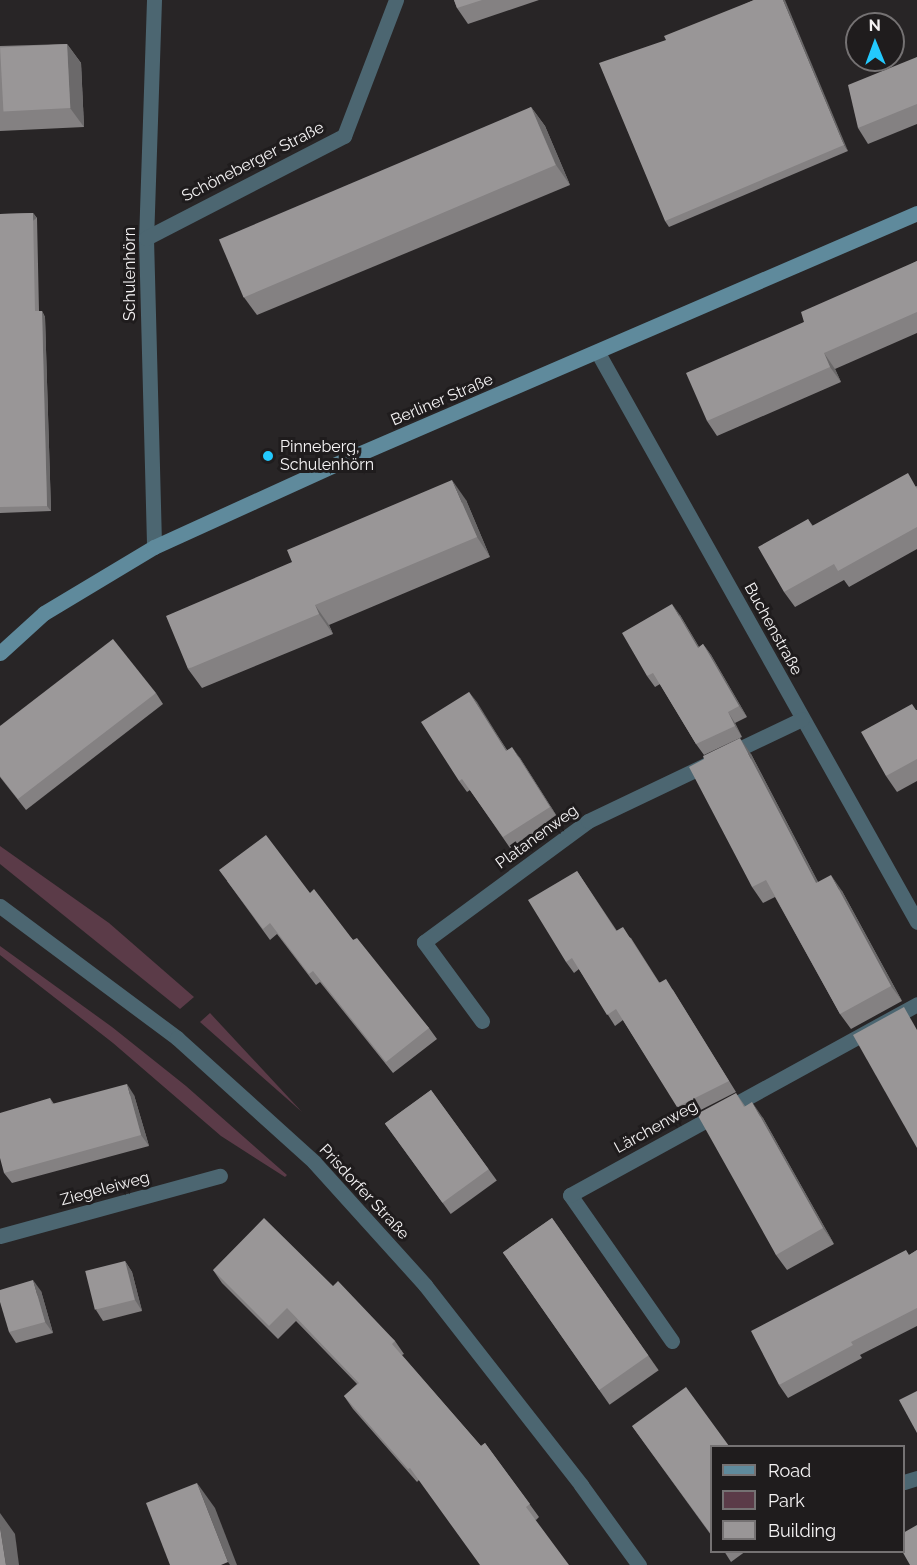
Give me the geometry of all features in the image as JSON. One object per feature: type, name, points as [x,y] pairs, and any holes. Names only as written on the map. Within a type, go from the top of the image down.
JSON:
[{"type":"main road","name":"Berliner Straße","points":[[0,653],[44,613],[154,547],[347,459],[598,353],[917,213]]},
{"type":"street","name":"Schulenhörn","points":[[154,0],[146,238],[154,547]]},
{"type":"street","name":"Schöneberger Straße","points":[[146,238],[344,136],[396,0]]},
{"type":"street","name":"Buchenstraße","points":[[598,353],[917,922]]},
{"type":"street","name":"Platanenweg","points":[[482,1021],[424,942],[588,821],[802,719]]},
{"type":"street","name":"Prisdorfer Straße","points":[[0,906],[177,1038],[314,1162],[425,1285],[581,1485],[639,1565]]},
{"type":"street","name":"Lärchenweg","points":[[672,1341],[570,1195],[917,1004]]},
{"type":"street","name":"Ziegeleiweg","points":[[0,1236],[220,1176]]},
{"type":"green space","points":[[0,846],[109,923],[194,997],[180,1009],[0,864]]},
{"type":"green space","points":[[0,946],[112,1027],[186,1086],[287,1175],[285,1177],[221,1136],[113,1043],[0,955]]},
{"type":"green space","points":[[210,1013],[302,1112],[200,1022]]},
{"type":"building","points":[[454,0],[482,0],[457,8]]},
{"type":"building","points":[[754,0],[783,0],[844,145],[665,221],[599,63],[666,40],[664,36]]},
{"type":"building","points":[[67,44],[70,108],[3,111],[0,48]]},
{"type":"building","points":[[917,57],[917,104],[858,128],[848,85],[880,72],[905,72],[905,62]]},
{"type":"building","points":[[531,107],[556,165],[244,297],[219,239]]},
{"type":"building","points":[[33,213],[35,311],[42,311],[47,506],[0,507],[0,214]]},
{"type":"building","points":[[917,261],[917,312],[824,353],[830,367],[707,421],[686,373],[804,322],[801,312]]},
{"type":"building","points":[[908,473],[917,489],[917,527],[838,571],[834,564],[784,592],[758,547],[808,519],[812,526]]},
{"type":"building","points":[[452,480],[477,537],[315,605],[319,614],[188,669],[166,616],[292,562],[287,550]]},
{"type":"building","points":[[672,604],[698,648],[703,644],[739,706],[728,712],[735,726],[696,744],[653,673],[647,676],[622,633]]},
{"type":"building","points":[[113,639],[156,693],[18,799],[0,776],[0,726]]},
{"type":"building","points":[[469,692],[506,751],[512,747],[550,807],[503,837],[462,779],[459,781],[421,722]]},
{"type":"building","points":[[912,704],[917,710],[917,759],[886,776],[861,732]]},
{"type":"building","points":[[740,738],[816,883],[831,875],[891,986],[840,1014],[766,880],[752,887],[689,767],[704,759],[703,756]]},
{"type":"building","points":[[266,835],[310,893],[314,889],[353,940],[357,938],[429,1028],[386,1062],[313,971],[309,974],[270,923],[263,929],[219,870]]},
{"type":"building","points":[[577,871],[616,931],[623,927],[659,983],[666,979],[729,1081],[677,1107],[616,1009],[607,1015],[572,958],[566,962],[528,900]]},
{"type":"building","points":[[904,1007],[917,1030],[917,1148],[853,1035]]},
{"type":"building","points":[[127,1084],[141,1135],[4,1173],[0,1158],[0,1113],[50,1098],[52,1104]]},
{"type":"building","points":[[431,1090],[489,1169],[442,1203],[385,1124]]},
{"type":"building","points":[[736,1093],[744,1107],[752,1102],[823,1228],[776,1255],[697,1114]]},
{"type":"building","points":[[264,1218],[333,1286],[338,1281],[395,1341],[392,1344],[481,1446],[485,1443],[530,1504],[526,1507],[569,1565],[480,1565],[410,1468],[408,1469],[344,1396],[359,1383],[287,1308],[269,1326],[213,1270]]},
{"type":"building","points":[[552,1218],[648,1356],[599,1390],[503,1252]]},
{"type":"building","points":[[906,1250],[909,1255],[917,1250],[917,1308],[851,1342],[853,1345],[779,1385],[751,1331]]},
{"type":"building","points":[[125,1261],[135,1300],[95,1310],[85,1271]]},
{"type":"building","points":[[33,1280],[45,1322],[9,1332],[0,1302],[0,1290]]},
{"type":"building","points":[[686,1387],[728,1445],[710,1445],[710,1533],[632,1426]]},
{"type":"building","points":[[917,1391],[917,1433],[899,1400]]},
{"type":"building","points":[[197,1483],[228,1562],[221,1565],[170,1565],[146,1503]]},
{"type":"building","points":[[917,1525],[917,1565],[910,1565],[903,1553],[905,1553],[905,1532]]},
{"type":"building","points":[[0,1527],[6,1565],[0,1565]]},
{"type":"place","name":"Pinneberg, Schulenhörn","points":[[268,456]]}]
